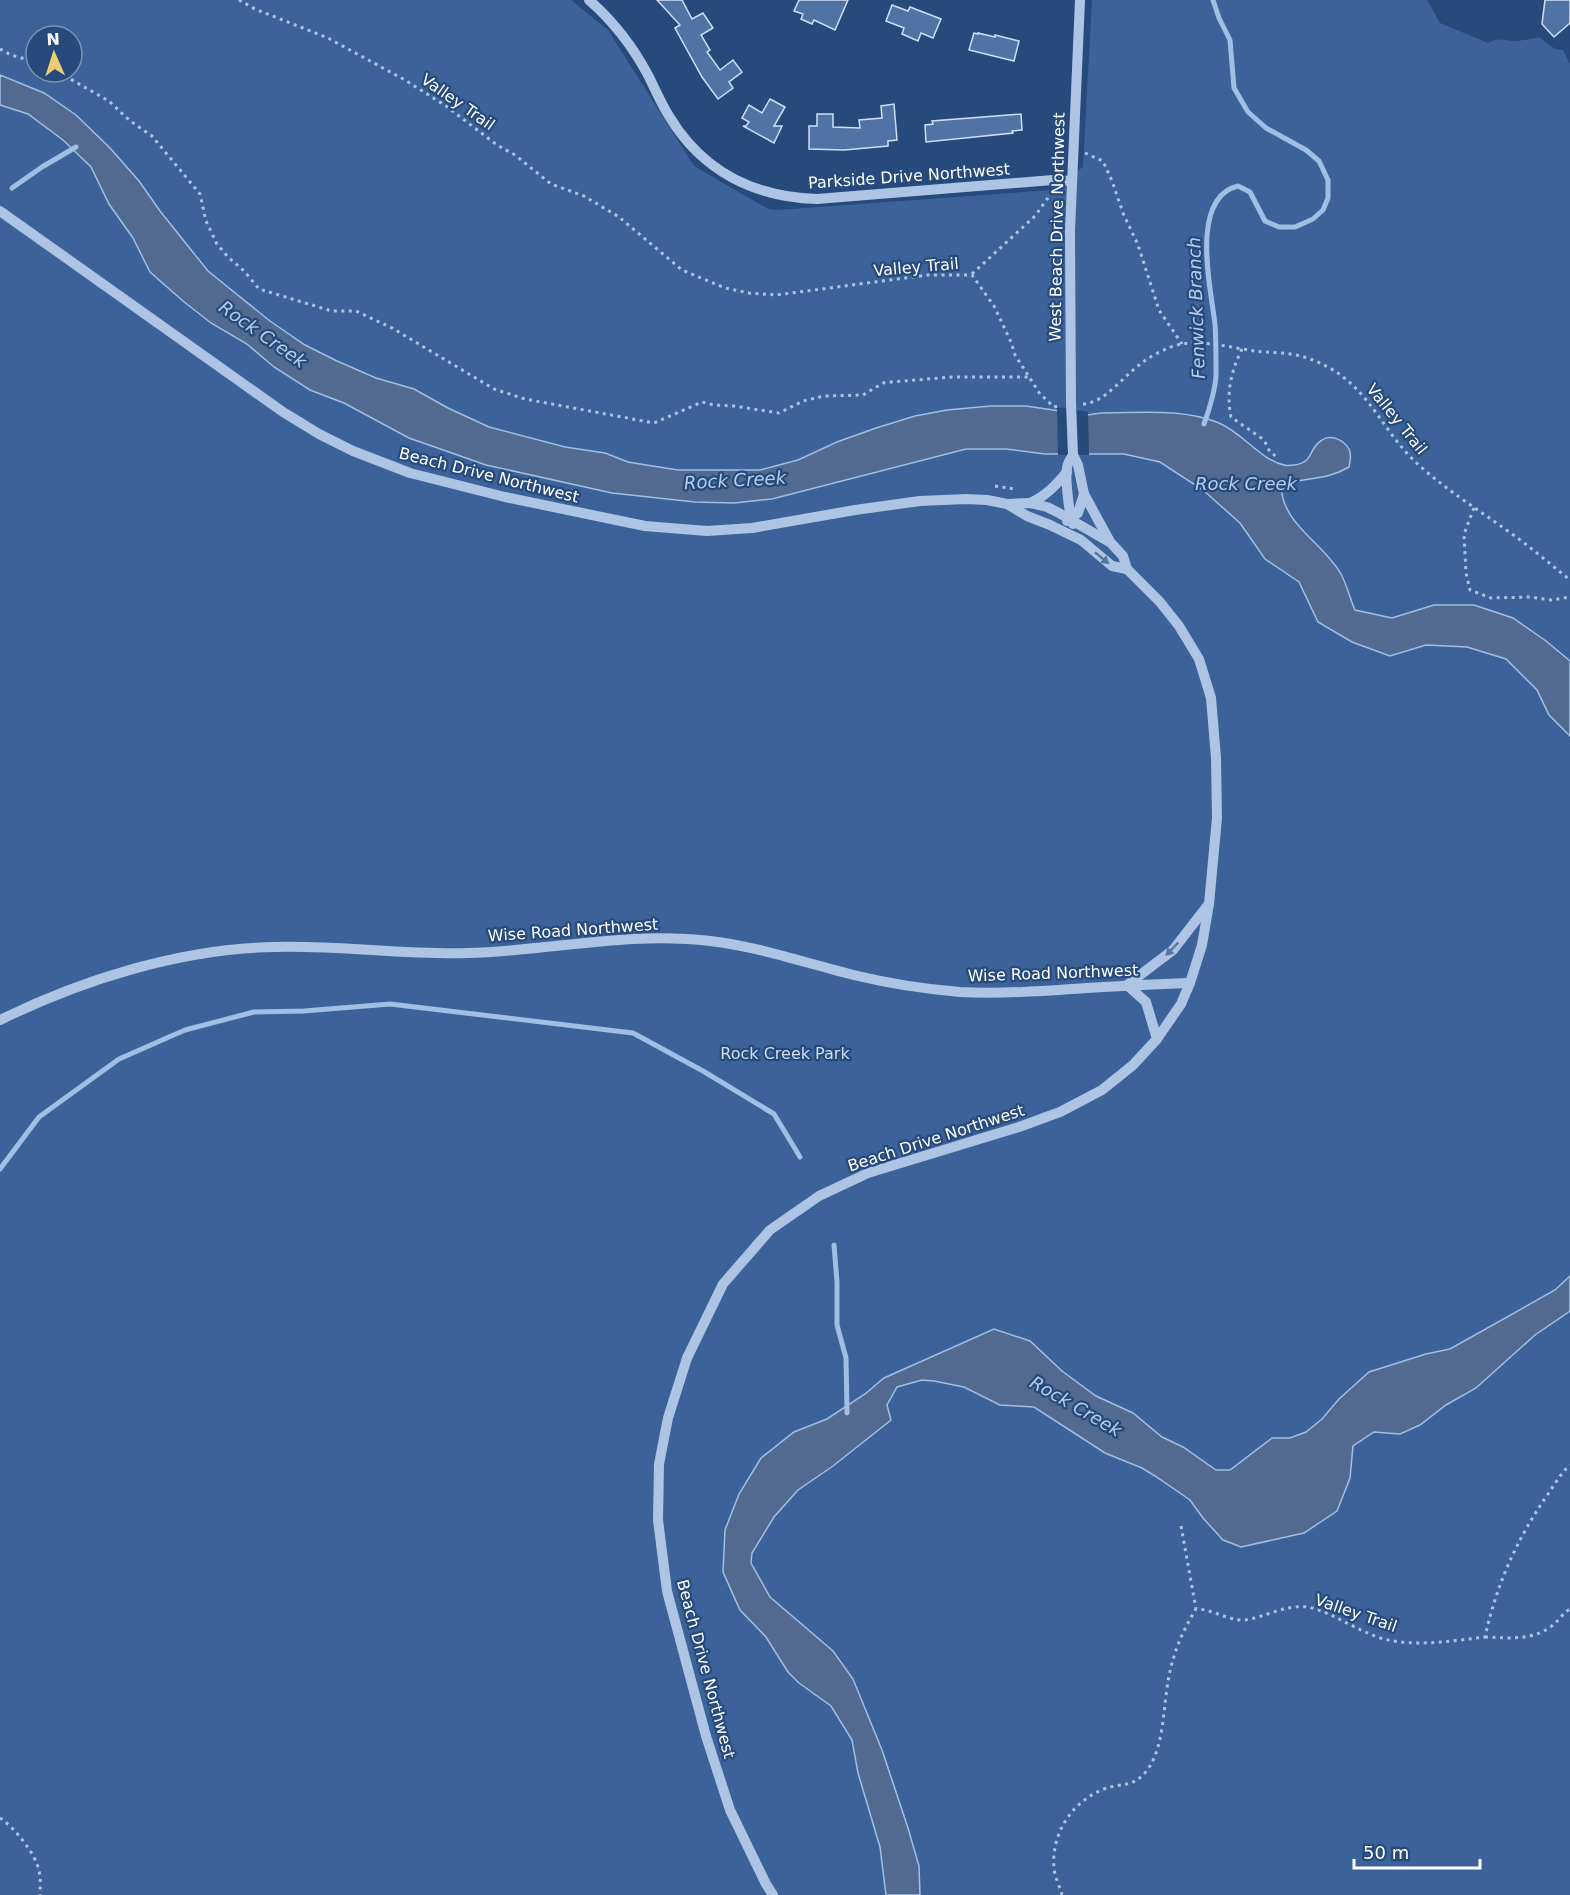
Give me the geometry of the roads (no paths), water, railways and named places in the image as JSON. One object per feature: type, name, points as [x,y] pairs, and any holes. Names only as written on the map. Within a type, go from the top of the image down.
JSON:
[{"type":"street","name":"Parkside Drive Northwest","points":[[589,0],[612,23],[635,52],[668,116],[688,142],[722,172],[747,186],[773,194],[817,199],[1053,180],[1072,181]]},
{"type":"street","name":"West Beach Drive Northwest","points":[[1080,0],[1069,300],[1073,455],[1078,465],[1084,494],[1111,543]]},
{"type":"street","name":"Beach Drive Northwest","points":[[0,211],[283,412],[353,451],[410,473],[505,497],[645,526],[707,531],[752,528],[920,501],[966,499],[1007,504],[1030,503],[1047,507],[1111,543],[1123,556],[1126,569]]},
{"type":"street","name":"West Beach Drive Northwest","points":[[1073,455],[1066,472],[1071,519],[1081,540]]},
{"type":"street","points":[[1030,503],[1048,492],[1066,472]]},
{"type":"street","points":[[1050,525],[1061,524],[1078,513],[1084,494]]},
{"type":"street","name":"Beach Drive Northwest","points":[[773,1895],[730,1810],[706,1736],[667,1591],[658,1520],[659,1464],[668,1418],[687,1358],[723,1284],[770,1230],[819,1196],[868,1173],[1060,1112],[1102,1090],[1133,1065],[1157,1040],[1181,1004],[1202,945],[1209,904],[1217,818],[1216,758],[1211,698],[1199,658],[1179,626],[1160,602],[1126,569],[1112,566],[1081,540],[1007,504]]},
{"type":"street","points":[[1157,1040],[1146,1002],[1127,985],[1173,950],[1209,904]]},
{"type":"street","name":"Wise Road Northwest","points":[[0,1020],[45,1000],[132,970],[218,952],[274,947],[470,953],[613,939],[676,938],[758,949],[877,981],[940,990],[1005,993],[1190,983]]},
{"type":"water","name":"Rock Creek","points":[[0,75],[44,93],[76,115],[110,148],[139,181],[208,271],[270,321],[305,345],[337,361],[376,378],[414,389],[489,427],[565,447],[605,453],[628,462],[678,470],[760,470],[798,460],[837,442],[915,416],[991,406],[1026,406],[1087,415],[1146,412],[1191,415],[1228,427],[1259,452],[1275,462],[1286,465],[1304,462],[1322,440],[1337,439],[1349,449],[1351,456],[1349,467],[1332,475],[1281,485],[1288,511],[1341,574],[1355,610],[1392,618],[1434,605],[1474,605],[1513,618],[1570,661],[1570,736],[1549,715],[1537,690],[1506,659],[1467,647],[1426,645],[1390,656],[1352,642],[1318,622],[1299,582],[1265,559],[1240,523],[1203,490],[1160,462],[1124,454],[1045,454],[1006,449],[966,449],[772,499],[734,503],[695,502],[612,493],[486,465],[409,438],[344,403],[310,390],[274,367],[247,344],[211,323],[150,272],[133,238],[109,204],[91,167],[63,140],[28,114],[0,105]]},
{"type":"water","name":"Rock Creek","points":[[1570,1276],[1570,1311],[1535,1335],[1476,1388],[1446,1405],[1420,1425],[1400,1434],[1374,1432],[1353,1446],[1350,1478],[1337,1511],[1304,1533],[1241,1547],[1223,1540],[1190,1500],[1155,1476],[1142,1468],[1105,1453],[1034,1407],[1000,1405],[964,1387],[934,1381],[922,1380],[897,1387],[887,1405],[891,1420],[833,1466],[798,1490],[774,1517],[752,1553],[751,1563],[770,1597],[833,1651],[853,1679],[882,1750],[919,1866],[920,1895],[886,1895],[880,1847],[858,1773],[852,1740],[831,1706],[799,1683],[788,1672],[766,1637],[740,1610],[723,1572],[725,1530],[739,1494],[761,1458],[794,1432],[827,1419],[865,1394],[884,1378],[994,1329],[1030,1341],[1062,1371],[1096,1396],[1133,1413],[1162,1437],[1183,1447],[1216,1470],[1230,1470],[1272,1438],[1290,1438],[1306,1432],[1369,1372],[1450,1349],[1555,1290]]},
{"type":"waterway","name":"Fenwick Branch","points":[[1204,424],[1216,376],[1215,324],[1207,246],[1208,226],[1213,208],[1223,194],[1238,186],[1250,192],[1265,221],[1279,227],[1295,227],[1313,219],[1323,210],[1328,198],[1328,180],[1319,161],[1306,150],[1266,128],[1248,112],[1234,88],[1230,40],[1213,0]]},
{"type":"waterway","points":[[15,186],[12,188],[76,147]]},
{"type":"waterway","points":[[0,1169],[39,1117],[119,1059],[185,1030],[254,1012],[304,1011],[390,1004],[633,1033],[703,1071],[774,1114],[800,1157]]},
{"type":"waterway","points":[[834,1245],[837,1325],[846,1358],[847,1413]]},
{"type":"park label","name":"Rock Creek Park","points":[[785,1053]]}]
